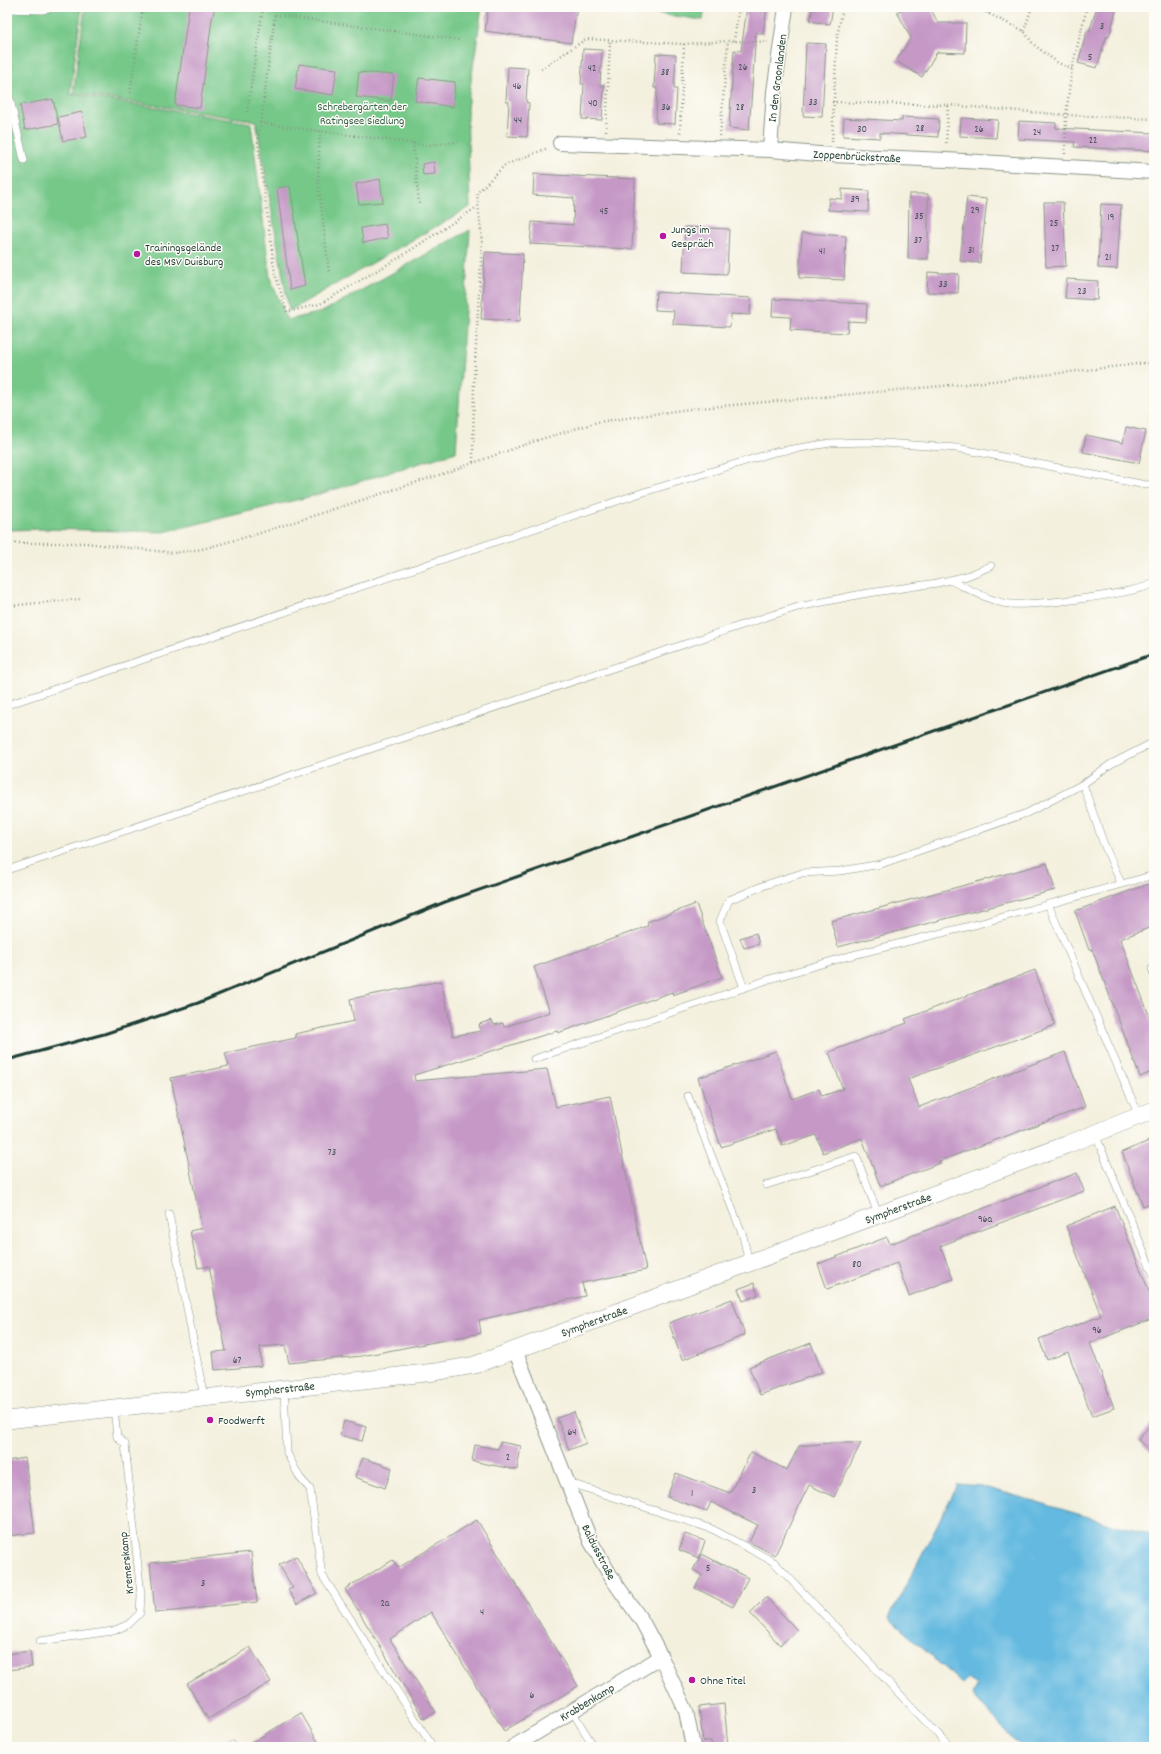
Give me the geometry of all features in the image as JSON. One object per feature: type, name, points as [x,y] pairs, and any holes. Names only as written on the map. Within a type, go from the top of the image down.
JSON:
[{"type":"street","name":"In den Groonlanden","points":[[770,150],[774,92],[786,7]]},
{"type":"street","name":"Zoppenbrückstraße","points":[[560,143],[770,150],[831,155],[1065,166],[1154,172]]},
{"type":"street","name":"Sympherstraße","points":[[7,1420],[436,1372],[475,1365],[1095,1134],[1146,1113]]},
{"type":"street","name":"Baldusstraße","points":[[516,1350],[591,1542],[613,1580],[642,1621],[661,1657],[686,1711],[693,1747]]},
{"type":"street","name":"Krabbenkamp","points":[[513,1747],[661,1657]]},
{"type":"lane","points":[[7,10],[42,10],[54,7]]},
{"type":"lane","points":[[7,86],[24,160]]},
{"type":"lane","points":[[7,705],[644,492],[738,462],[794,448],[830,443],[868,442],[957,448],[1146,485],[1154,484]]},
{"type":"lane","points":[[7,870],[798,607],[869,593],[950,580],[968,576],[991,566]]},
{"type":"lane","points":[[950,580],[995,601],[1013,604],[1115,595],[1154,583]]},
{"type":"lane","points":[[744,988],[720,922],[729,900],[765,885],[802,874],[840,871],[881,864],[1027,813],[1083,784],[1111,764],[1154,742]]},
{"type":"lane","points":[[1083,784],[1103,842],[1120,883]]},
{"type":"lane","points":[[534,1059],[744,988],[849,956],[978,924],[1120,883],[1154,875]]},
{"type":"lane","points":[[1048,904],[1146,1113]]},
{"type":"lane","points":[[688,1096],[743,1236],[749,1263]]},
{"type":"lane","points":[[1095,1134],[1154,1276]]},
{"type":"lane","points":[[766,1185],[856,1156],[879,1215]]},
{"type":"lane","points":[[169,1214],[204,1397]]},
{"type":"lane","points":[[284,1389],[287,1453],[300,1478],[310,1489],[322,1575],[433,1747]]},
{"type":"lane","name":"Kremerskamp","points":[[40,1641],[113,1631],[129,1624],[140,1613],[140,1594],[125,1444],[117,1437],[114,1407]]},
{"type":"lane","points":[[567,1482],[712,1528],[774,1562],[950,1747]]},
{"type":"lane","points":[[572,1711],[594,1747]]},
{"type":"path","points":[[130,93],[143,7]]},
{"type":"path","points":[[247,112],[263,7]]},
{"type":"path","points":[[276,7],[259,122],[258,143],[267,223],[275,274],[287,312],[320,304],[400,257],[477,207]]},
{"type":"path","points":[[734,42],[739,7]]},
{"type":"path","points":[[831,155],[832,102],[837,37],[843,7]]},
{"type":"path","points":[[975,7],[1024,31],[1033,44],[1058,63],[1072,68]]},
{"type":"path","points":[[989,14],[991,7]]},
{"type":"path","points":[[1024,31],[1032,7]]},
{"type":"path","points":[[1065,166],[1066,115],[1072,68],[1087,7]]},
{"type":"path","points":[[275,15],[461,40]]},
{"type":"path","points":[[542,69],[586,39],[610,42],[684,44],[728,41],[781,43]]},
{"type":"path","points":[[719,148],[728,41]]},
{"type":"path","points":[[605,144],[610,42]]},
{"type":"path","points":[[680,146],[684,44]]},
{"type":"path","points":[[832,102],[948,105],[1066,115],[1154,119]]},
{"type":"path","points":[[946,160],[948,105]]},
{"type":"path","points":[[259,122],[426,145],[458,142]]},
{"type":"path","points":[[320,131],[318,180],[329,272]]},
{"type":"path","points":[[412,143],[419,204]]},
{"type":"path","points":[[473,462],[474,387],[482,242],[477,207],[477,193],[505,165],[560,143]]},
{"type":"path","points":[[7,543],[66,542],[174,553],[188,552],[257,534],[439,475],[538,440],[598,422],[674,411],[975,383],[1154,362]]},
{"type":"path","points":[[7,606],[81,599]]},
{"type":"green space","name":"Trainingsgelände des MSV Duisburg","points":[[7,7],[82,7],[70,94],[251,123],[270,277],[287,320],[322,312],[470,230],[456,452],[313,496],[164,532],[46,529],[7,530]]},
{"type":"green space","name":"Schrebergärten der Ratingsee Siedlung","points":[[85,7],[482,7],[467,108],[470,207],[289,311],[256,121],[73,93]]},
{"type":"green space","points":[[611,7],[705,7],[703,20]]},
{"type":"water","points":[[958,1484],[982,1486],[1154,1536],[1154,1747],[1023,1747],[1006,1732],[972,1694],[977,1686],[967,1679],[962,1684],[889,1618]]},
{"type":"building","points":[[189,7],[215,7],[212,19],[200,108],[175,105]]},
{"type":"building","points":[[488,7],[577,7],[571,43],[485,31]]},
{"type":"building","points":[[747,7],[767,7],[763,34],[756,32],[749,130],[729,128],[734,50],[741,51]]},
{"type":"building","points":[[813,7],[833,7],[830,24],[810,21]]},
{"type":"building","points":[[906,7],[930,7],[938,23],[966,23],[965,53],[937,52],[922,77],[896,61],[911,38],[897,12]]},
{"type":"building","points":[[1097,7],[1117,7],[1109,37],[1106,37],[1097,68],[1078,63],[1087,31],[1089,32]]},
{"type":"building","points":[[806,43],[826,44],[822,117],[803,116]]},
{"type":"building","points":[[583,49],[602,50],[600,85],[604,85],[602,120],[582,119],[584,84],[581,84]]},
{"type":"building","points":[[656,54],[676,55],[674,89],[677,89],[675,124],[656,123],[657,88],[654,88]]},
{"type":"building","points":[[299,64],[337,69],[333,95],[295,89]]},
{"type":"building","points":[[508,67],[528,68],[526,102],[529,103],[527,137],[507,136],[509,102],[506,101]]},
{"type":"building","points":[[359,72],[394,75],[391,101],[356,97]]},
{"type":"building","points":[[419,78],[455,82],[453,107],[415,101]]},
{"type":"building","points":[[53,99],[58,124],[25,130],[20,105]]},
{"type":"building","points":[[82,112],[87,137],[63,141],[58,117]]},
{"type":"building","points":[[902,117],[939,119],[938,137],[880,133],[880,138],[843,136],[844,118],[902,121]]},
{"type":"building","points":[[961,118],[998,120],[996,138],[960,136]]},
{"type":"building","points":[[1019,121],[1056,123],[1056,128],[1154,133],[1154,151],[1074,147],[1075,142],[1018,139]]},
{"type":"building","points":[[434,162],[435,174],[423,175],[422,164]]},
{"type":"building","points":[[534,174],[635,179],[632,249],[530,244],[532,222],[573,225],[574,198],[533,195]]},
{"type":"building","points":[[380,179],[383,202],[359,204],[356,184]]},
{"type":"building","points":[[290,186],[305,286],[290,290],[277,188]]},
{"type":"building","points":[[842,189],[869,191],[868,212],[828,210],[829,198],[842,199]]},
{"type":"building","points":[[909,194],[928,194],[928,259],[908,259]]},
{"type":"building","points":[[967,197],[987,199],[980,263],[960,261]]},
{"type":"building","points":[[1044,202],[1063,202],[1066,266],[1046,267]]},
{"type":"building","points":[[1101,204],[1121,205],[1117,269],[1098,268]]},
{"type":"building","points":[[385,224],[388,238],[363,243],[361,228]]},
{"type":"building","points":[[685,227],[729,229],[727,274],[683,272]]},
{"type":"building","points":[[802,233],[846,236],[844,280],[799,278]]},
{"type":"building","points":[[485,252],[523,254],[520,321],[481,319]]},
{"type":"building","points":[[928,272],[959,274],[958,293],[927,292]]},
{"type":"building","points":[[1067,279],[1098,281],[1097,300],[1065,298]]},
{"type":"building","points":[[656,292],[751,298],[750,315],[731,314],[730,327],[673,324],[674,311],[655,310]]},
{"type":"building","points":[[773,299],[867,304],[866,322],[848,321],[847,333],[790,330],[791,317],[772,316]]},
{"type":"building","points":[[1126,427],[1146,431],[1139,463],[1083,452],[1086,435],[1123,443]]},
{"type":"building","points":[[1047,863],[1055,890],[838,947],[831,921]]},
{"type":"building","points":[[1154,882],[1154,926],[1120,939],[1154,1028],[1154,1071],[1140,1077],[1092,949],[1089,950],[1075,911]]},
{"type":"building","points":[[696,904],[722,977],[673,995],[672,992],[558,1033],[557,1031],[414,1075],[415,1081],[547,1069],[556,1107],[610,1096],[646,1270],[582,1283],[585,1296],[479,1320],[481,1333],[362,1356],[289,1363],[285,1345],[260,1347],[261,1366],[215,1370],[213,1352],[226,1351],[209,1266],[198,1268],[190,1231],[202,1228],[171,1078],[229,1066],[225,1053],[296,1038],[295,1034],[354,1021],[350,999],[441,981],[453,1036],[481,1031],[479,1024],[492,1020],[494,1025],[503,1023],[504,1027],[550,1012],[534,967],[648,926],[647,922]]},
{"type":"building","points":[[756,933],[759,944],[744,948],[740,938]]},
{"type":"building","points":[[1035,970],[1055,1025],[908,1079],[919,1107],[1065,1052],[1085,1107],[939,1161],[940,1163],[880,1186],[862,1138],[823,1153],[816,1135],[782,1146],[776,1129],[721,1147],[698,1078],[776,1051],[792,1099],[819,1089],[822,1096],[843,1089],[829,1052],[907,1023],[905,1019]]},
{"type":"building","points":[[1154,1139],[1154,1202],[1143,1206],[1122,1152]]},
{"type":"building","points":[[1077,1173],[1084,1191],[940,1246],[953,1279],[909,1296],[897,1263],[827,1289],[818,1264],[887,1237],[890,1244]]},
{"type":"building","points":[[1115,1206],[1151,1296],[1154,1295],[1154,1318],[1090,1343],[1114,1408],[1092,1416],[1068,1352],[1047,1360],[1039,1339],[1101,1316],[1066,1226]]},
{"type":"building","points":[[754,1283],[758,1295],[743,1301],[738,1289]]},
{"type":"building","points":[[732,1299],[745,1335],[682,1360],[669,1323]]},
{"type":"building","points":[[811,1343],[822,1372],[760,1395],[749,1367]]},
{"type":"building","points":[[574,1412],[586,1443],[569,1450],[557,1418]]},
{"type":"building","points":[[1154,1420],[1154,1454],[1138,1440]]},
{"type":"building","points":[[344,1421],[366,1427],[362,1441],[340,1435]]},
{"type":"building","points":[[500,1442],[521,1446],[517,1470],[472,1461],[475,1445],[498,1449]]},
{"type":"building","points":[[829,1443],[861,1443],[834,1497],[809,1485],[775,1555],[749,1542],[758,1525],[711,1502],[707,1511],[667,1497],[676,1473],[730,1493],[751,1452],[787,1470],[799,1446]]},
{"type":"building","points":[[25,1458],[35,1533],[7,1536],[7,1461]]},
{"type":"building","points":[[363,1458],[392,1468],[385,1488],[355,1477]]},
{"type":"building","points":[[477,1520],[578,1686],[504,1731],[431,1612],[390,1639],[436,1712],[424,1719],[345,1589],[393,1560],[398,1568]]},
{"type":"building","points":[[685,1534],[705,1541],[699,1558],[679,1550]]},
{"type":"building","points":[[251,1552],[257,1602],[155,1613],[150,1563]]},
{"type":"building","points":[[702,1554],[748,1578],[733,1607],[695,1588],[702,1575],[693,1570]]},
{"type":"building","points":[[296,1556],[317,1593],[297,1604],[288,1590],[293,1588],[279,1565]]},
{"type":"building","points":[[766,1597],[797,1630],[780,1645],[750,1613]]},
{"type":"building","points":[[250,1647],[271,1682],[208,1719],[187,1684]]},
{"type":"building","points":[[30,1651],[32,1667],[7,1670],[7,1654]]},
{"type":"building","points":[[724,1704],[728,1747],[712,1747],[711,1741],[703,1742],[699,1707]]},
{"type":"building","points":[[301,1713],[318,1742],[309,1747],[244,1747]]},
{"type":"railway","points":[[7,1060],[104,1034],[198,1003],[445,902],[1154,654]]},
{"type":"place","name":"Jungs im Gespräch","points":[[663,236]]},
{"type":"place","name":"Trainingsgelände des MSV Duisburg","points":[[137,254]]},
{"type":"place","name":"FoodWerft","points":[[210,1420]]},
{"type":"place","name":"Ohne Titel","points":[[692,1680]]}]
